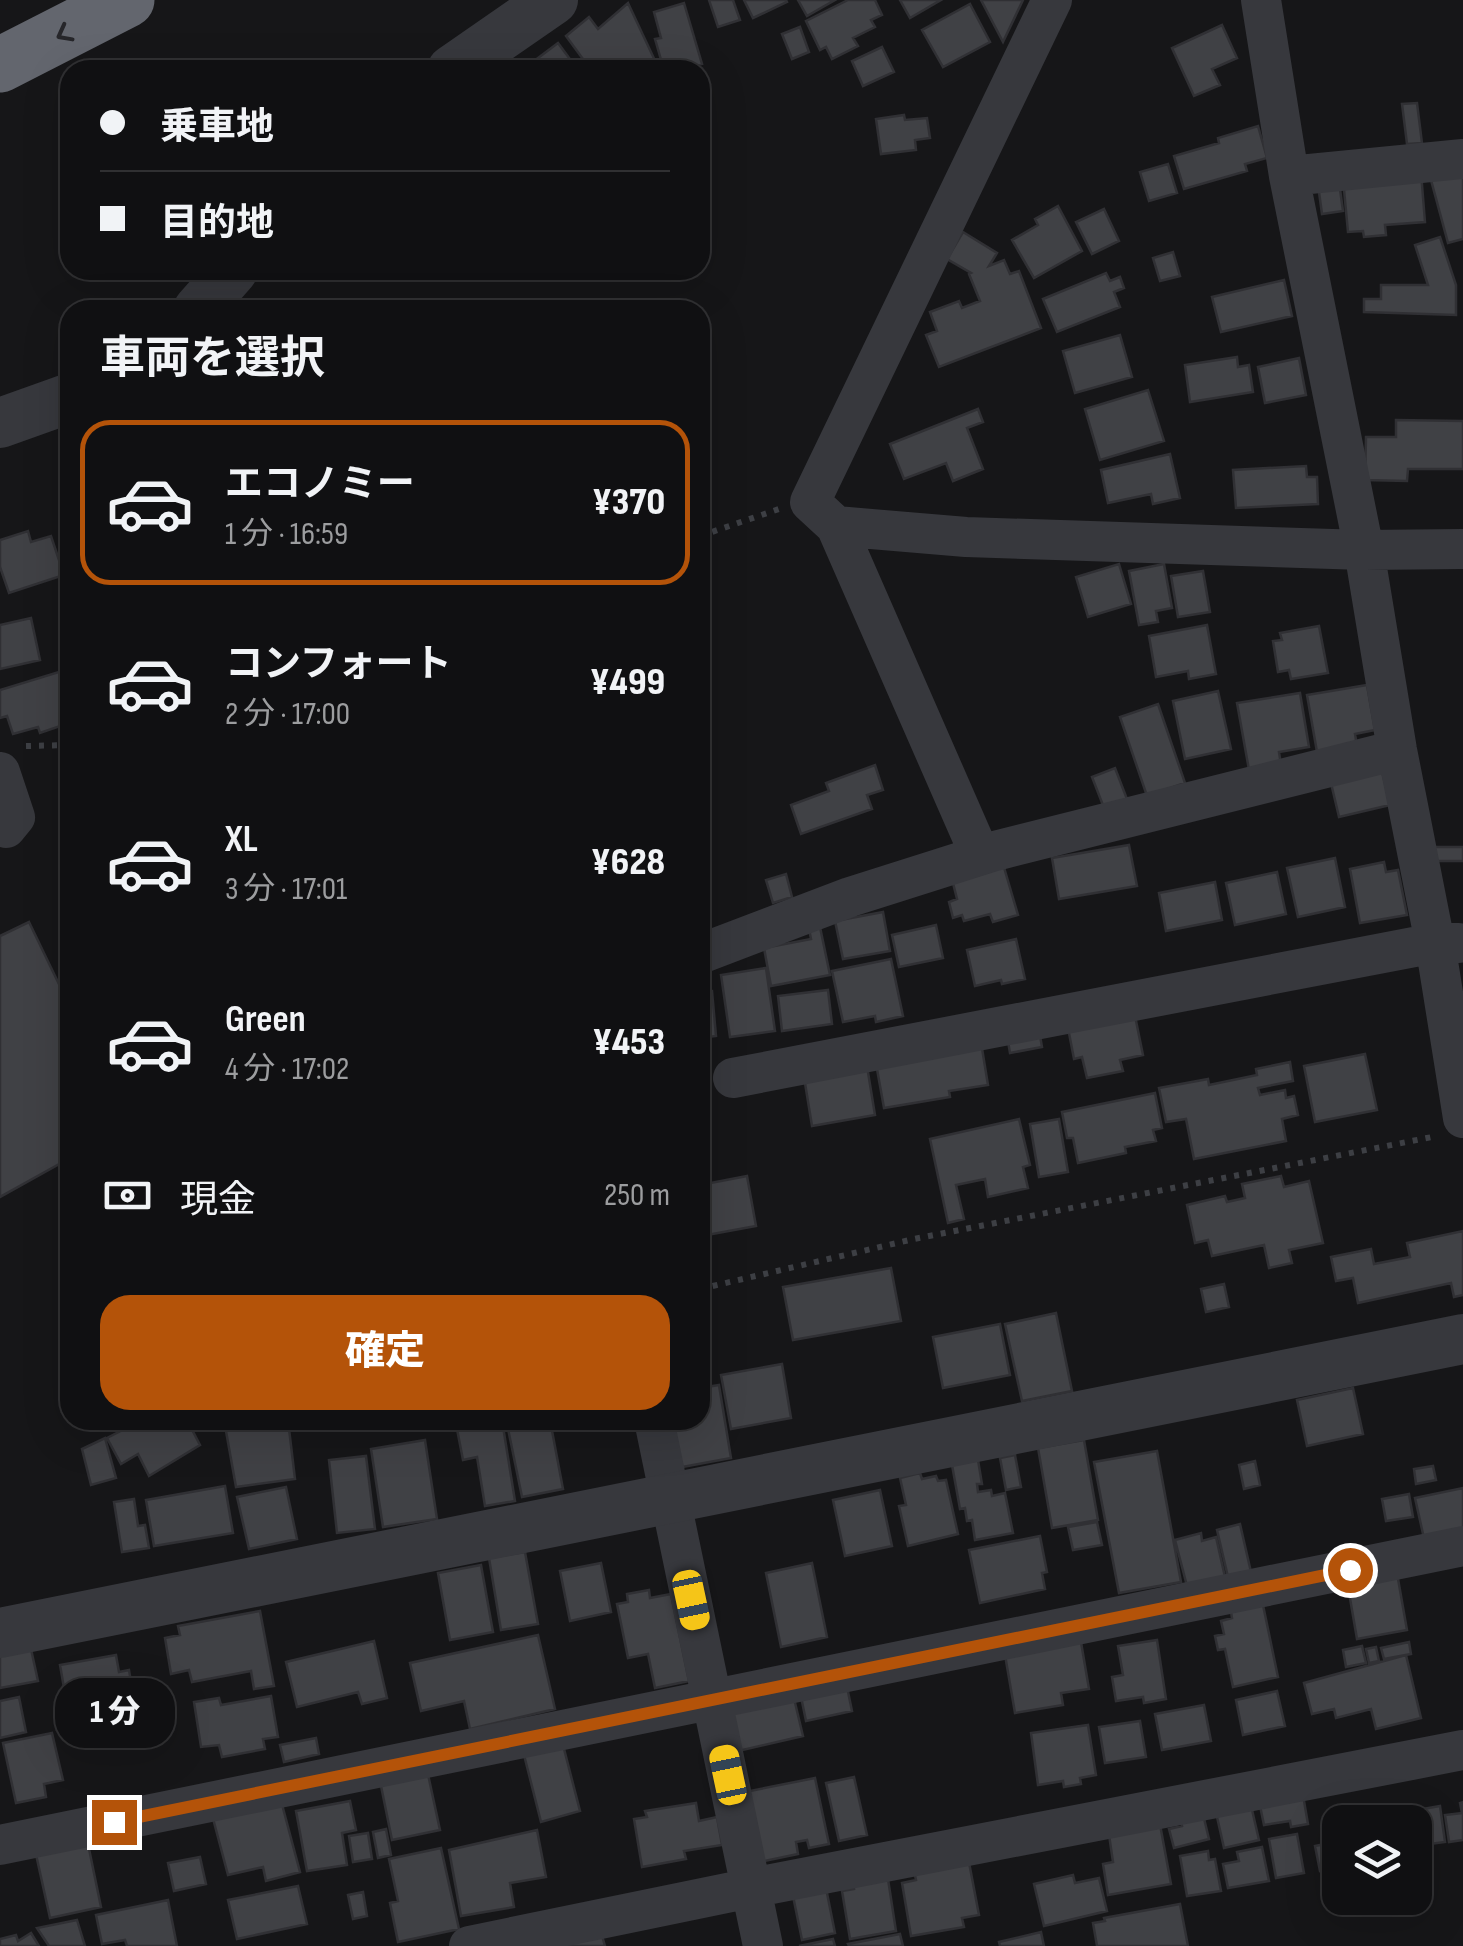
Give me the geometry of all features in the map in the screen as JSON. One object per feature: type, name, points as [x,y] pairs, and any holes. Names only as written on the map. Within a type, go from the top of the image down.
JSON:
[{"type":"highway","points":[[0,65],[126,0]]},
{"type":"street","points":[[466,60],[553,0]]},
{"type":"street","points":[[980,856],[823,514],[1052,0]]},
{"type":"street","points":[[1261,0],[1289,176],[1364,550],[1397,750],[1449,943],[1453,1126]]},
{"type":"street","points":[[1289,176],[1463,158]]},
{"type":"street","points":[[207,300],[224,280]]},
{"type":"street","points":[[0,422],[60,401]]},
{"type":"street","points":[[823,514],[966,537],[1463,550]]},
{"type":"street","points":[[710,950],[850,896],[980,856],[1397,750]]},
{"type":"street","points":[[0,826],[6,828],[15,816],[9,759]]},
{"type":"street","points":[[733,1078],[1449,943]]},
{"type":"street","points":[[0,1632],[1463,1339]]},
{"type":"street","points":[[656,1430],[763,1946]]},
{"type":"street","points":[[0,1845],[1463,1546]]},
{"type":"street","points":[[470,1946],[1463,1750]]},
{"type":"path","points":[[710,532],[764,512],[823,514]]},
{"type":"path","points":[[9,759],[60,747]]},
{"type":"path","points":[[710,1287],[914,1238],[1453,1126]]},
{"type":"building","points":[[709,0],[733,0],[740,20],[718,27]]},
{"type":"building","points":[[744,0],[786,0],[787,2],[753,18]]},
{"type":"building","points":[[798,0],[835,0],[807,16]]},
{"type":"building","points":[[848,0],[875,0],[882,15],[871,20],[875,27],[853,38],[858,46],[832,59],[826,47],[820,50],[806,21]]},
{"type":"building","points":[[900,0],[941,0],[910,18]]},
{"type":"building","points":[[981,0],[1023,0],[1003,42]]},
{"type":"building","points":[[628,3],[655,60],[584,60],[566,36],[589,17],[598,29]]},
{"type":"building","points":[[684,3],[701,60],[661,60],[655,39],[661,38],[654,12]]},
{"type":"building","points":[[970,4],[990,42],[943,67],[922,30]]},
{"type":"building","points":[[1222,25],[1237,58],[1212,69],[1220,85],[1194,96],[1172,48]]},
{"type":"building","points":[[800,27],[809,52],[792,59],[782,34]]},
{"type":"building","points":[[558,43],[571,60],[535,60]]},
{"type":"building","points":[[882,47],[894,72],[863,86],[852,61]]},
{"type":"building","points":[[1417,103],[1422,143],[1407,144],[1402,104]]},
{"type":"building","points":[[904,115],[905,120],[927,118],[930,138],[915,140],[916,150],[881,154],[876,119]]},
{"type":"building","points":[[1258,126],[1267,158],[1245,164],[1247,171],[1184,189],[1174,156]]},
{"type":"building","points":[[1168,164],[1177,193],[1149,201],[1140,172]]},
{"type":"building","points":[[1463,171],[1463,239],[1448,243],[1431,180]]},
{"type":"building","points":[[1421,172],[1425,222],[1385,225],[1386,235],[1364,237],[1363,231],[1348,232],[1343,179]]},
{"type":"building","points":[[1339,182],[1343,211],[1322,214],[1318,185]]},
{"type":"building","points":[[1058,206],[1082,251],[1034,278],[1012,240],[1038,225],[1035,219]]},
{"type":"building","points":[[1104,209],[1119,241],[1092,254],[1076,222]]},
{"type":"building","points":[[963,232],[997,253],[989,266],[1004,260],[1010,274],[1019,271],[1041,328],[939,367],[926,335],[937,331],[930,312],[959,301],[962,308],[980,301],[971,273],[947,259]]},
{"type":"building","points":[[1440,237],[1456,285],[1456,315],[1364,312],[1364,299],[1381,299],[1381,285],[1428,285],[1415,245]]},
{"type":"building","points":[[1173,252],[1180,276],[1160,281],[1153,258]]},
{"type":"building","points":[[1106,273],[1110,281],[1120,277],[1124,288],[1114,292],[1120,307],[1057,332],[1043,299]]},
{"type":"building","points":[[1284,280],[1292,316],[1221,332],[1212,297]]},
{"type":"building","points":[[1120,335],[1132,377],[1075,393],[1063,351]]},
{"type":"building","points":[[1237,357],[1238,367],[1249,365],[1253,392],[1190,402],[1185,365]]},
{"type":"building","points":[[1299,358],[1306,395],[1265,403],[1258,367]]},
{"type":"building","points":[[1148,390],[1164,441],[1100,460],[1085,409]]},
{"type":"building","points":[[978,409],[983,422],[967,428],[983,469],[953,481],[946,463],[904,479],[890,444]]},
{"type":"building","points":[[1396,420],[1463,421],[1463,469],[1408,469],[1407,481],[1365,480],[1366,437],[1396,437]]},
{"type":"building","points":[[1170,454],[1180,498],[1153,504],[1151,494],[1108,503],[1101,470]]},
{"type":"building","points":[[1306,466],[1307,477],[1317,477],[1318,504],[1236,508],[1233,470]]},
{"type":"building","points":[[28,531],[31,542],[51,536],[60,576],[9,593],[0,567],[0,540]]},
{"type":"building","points":[[1119,564],[1131,604],[1088,617],[1076,577]]},
{"type":"building","points":[[1164,564],[1172,608],[1156,611],[1158,622],[1139,625],[1129,571]]},
{"type":"building","points":[[1203,571],[1210,612],[1178,617],[1171,576]]},
{"type":"building","points":[[31,618],[40,660],[0,669],[0,625]]},
{"type":"building","points":[[1207,625],[1216,674],[1189,679],[1188,671],[1156,677],[1149,636]]},
{"type":"building","points":[[1319,626],[1328,673],[1291,679],[1289,670],[1278,672],[1273,641],[1282,640],[1280,633]]},
{"type":"building","points":[[60,672],[60,726],[40,733],[38,727],[13,734],[7,716],[0,718],[0,690]]},
{"type":"building","points":[[1367,685],[1375,730],[1355,734],[1357,746],[1317,752],[1307,695]]},
{"type":"building","points":[[1218,691],[1231,749],[1185,759],[1173,701]]},
{"type":"building","points":[[1300,693],[1309,747],[1279,752],[1281,765],[1249,770],[1237,703]]},
{"type":"building","points":[[1158,704],[1185,783],[1147,796],[1120,717]]},
{"type":"building","points":[[875,765],[883,790],[867,795],[872,809],[801,834],[791,805],[829,791],[826,783]]},
{"type":"building","points":[[1381,767],[1390,805],[1339,817],[1330,779]]},
{"type":"building","points":[[1115,768],[1127,799],[1104,808],[1092,777]]},
{"type":"building","points":[[1129,845],[1137,886],[1059,899],[1052,858]]},
{"type":"building","points":[[1434,847],[1463,847],[1463,861],[1435,861]]},
{"type":"building","points":[[1335,858],[1345,907],[1298,917],[1287,868]]},
{"type":"building","points":[[1384,862],[1386,872],[1398,870],[1407,915],[1360,923],[1350,869]]},
{"type":"building","points":[[1003,864],[1018,915],[993,922],[990,914],[964,921],[962,915],[953,918],[949,902],[957,899],[952,879]]},
{"type":"building","points":[[1277,872],[1286,914],[1235,925],[1226,883]]},
{"type":"building","points":[[786,874],[792,897],[773,903],[766,880]]},
{"type":"building","points":[[1215,882],[1222,920],[1166,931],[1159,893]]},
{"type":"building","points":[[883,912],[890,951],[843,959],[835,921]]},
{"type":"building","points":[[29,922],[60,986],[60,1164],[0,1197],[0,936]]},
{"type":"building","points":[[936,925],[943,958],[899,967],[892,935]]},
{"type":"building","points":[[820,927],[830,975],[771,986],[764,948],[811,939],[809,929]]},
{"type":"building","points":[[1016,939],[1025,979],[975,986],[967,950]]},
{"type":"building","points":[[891,959],[903,1016],[876,1022],[875,1016],[843,1022],[832,971]]},
{"type":"building","points":[[766,968],[775,1031],[730,1037],[721,975]]},
{"type":"building","points":[[828,990],[832,1024],[782,1031],[778,996]]},
{"type":"building","points":[[710,991],[716,1036],[710,1037]]},
{"type":"building","points":[[1133,1006],[1143,1055],[1120,1060],[1123,1071],[1087,1078],[1082,1057],[1074,1059],[1068,1028]]},
{"type":"building","points":[[1038,1024],[1042,1047],[1010,1053],[1006,1030]]},
{"type":"building","points":[[980,1036],[988,1085],[949,1091],[950,1097],[884,1108],[875,1058]]},
{"type":"building","points":[[1365,1054],[1377,1110],[1315,1122],[1304,1066]]},
{"type":"building","points":[[1290,1062],[1293,1081],[1258,1088],[1260,1095],[1285,1090],[1286,1098],[1294,1096],[1298,1115],[1282,1119],[1286,1141],[1194,1159],[1186,1119],[1166,1122],[1159,1088],[1208,1079],[1209,1085],[1257,1075],[1256,1069]]},
{"type":"building","points":[[867,1066],[875,1115],[812,1126],[804,1077]]},
{"type":"building","points":[[1155,1093],[1162,1128],[1153,1130],[1156,1141],[1125,1147],[1126,1153],[1078,1163],[1073,1138],[1067,1138],[1062,1112]]},
{"type":"building","points":[[1019,1119],[1030,1165],[1023,1167],[1028,1188],[988,1197],[985,1179],[956,1185],[964,1219],[948,1223],[930,1139]]},
{"type":"building","points":[[1059,1119],[1068,1172],[1039,1177],[1030,1124]]},
{"type":"building","points":[[747,1176],[756,1226],[710,1234],[710,1183]]},
{"type":"building","points":[[1281,1176],[1284,1187],[1309,1181],[1323,1243],[1289,1250],[1292,1263],[1269,1268],[1264,1245],[1212,1256],[1208,1240],[1195,1243],[1187,1205],[1225,1196],[1227,1202],[1245,1198],[1242,1184]]},
{"type":"building","points":[[1463,1231],[1463,1295],[1454,1297],[1451,1283],[1358,1303],[1353,1278],[1336,1281],[1331,1257],[1371,1249],[1374,1264],[1410,1257],[1407,1243]]},
{"type":"building","points":[[891,1268],[901,1321],[793,1340],[783,1287]]},
{"type":"building","points":[[1224,1284],[1229,1307],[1206,1312],[1201,1289]]},
{"type":"building","points":[[1056,1313],[1072,1391],[1022,1401],[1005,1324]]},
{"type":"building","points":[[1000,1324],[1010,1375],[943,1388],[933,1337]]},
{"type":"building","points":[[782,1364],[791,1418],[731,1429],[721,1375]]},
{"type":"building","points":[[719,1385],[731,1458],[677,1468],[671,1430],[710,1430],[710,1386]]},
{"type":"building","points":[[1353,1388],[1363,1434],[1307,1446],[1297,1400]]},
{"type":"building","points":[[123,1430],[192,1430],[200,1445],[149,1476],[138,1454],[121,1464],[107,1438]]},
{"type":"building","points":[[226,1430],[289,1430],[295,1479],[236,1487]]},
{"type":"building","points":[[457,1430],[504,1430],[515,1501],[485,1506],[477,1457],[463,1460]]},
{"type":"building","points":[[508,1430],[552,1430],[563,1489],[522,1497]]},
{"type":"building","points":[[105,1438],[116,1478],[91,1485],[82,1449]]},
{"type":"building","points":[[425,1440],[437,1519],[383,1527],[371,1449]]},
{"type":"building","points":[[1084,1440],[1098,1520],[1052,1528],[1038,1448]]},
{"type":"building","points":[[1157,1451],[1181,1582],[1119,1593],[1094,1462]]},
{"type":"building","points":[[1015,1455],[1021,1487],[1006,1490],[1000,1458]]},
{"type":"building","points":[[366,1456],[375,1529],[337,1533],[329,1460]]},
{"type":"building","points":[[978,1460],[982,1484],[977,1484],[978,1492],[991,1490],[992,1496],[1005,1493],[1013,1533],[975,1540],[972,1520],[967,1521],[965,1508],[960,1509],[952,1465]]},
{"type":"building","points":[[1255,1461],[1260,1485],[1244,1489],[1239,1465]]},
{"type":"building","points":[[1433,1466],[1436,1480],[1416,1484],[1414,1469]]},
{"type":"building","points":[[920,1473],[922,1479],[936,1476],[938,1481],[946,1480],[958,1534],[908,1546],[899,1506],[906,1505],[900,1478]]},
{"type":"building","points":[[225,1486],[233,1533],[154,1546],[146,1500]]},
{"type":"building","points":[[286,1487],[297,1539],[249,1549],[237,1497]]},
{"type":"building","points":[[1463,1488],[1463,1535],[1425,1543],[1415,1498]]},
{"type":"building","points":[[880,1490],[892,1546],[845,1556],[833,1500]]},
{"type":"building","points":[[1409,1494],[1413,1517],[1386,1521],[1382,1499]]},
{"type":"building","points":[[134,1499],[138,1526],[145,1525],[149,1548],[122,1552],[114,1502]]},
{"type":"building","points":[[1097,1522],[1102,1545],[1073,1550],[1068,1527]]},
{"type":"building","points":[[1240,1524],[1251,1572],[1228,1577],[1217,1530]]},
{"type":"building","points":[[1201,1533],[1202,1541],[1216,1537],[1225,1577],[1187,1586],[1175,1540]]},
{"type":"building","points":[[1040,1536],[1047,1572],[1042,1573],[1045,1589],[980,1603],[969,1550]]},
{"type":"building","points":[[525,1552],[538,1624],[501,1630],[489,1558]]},
{"type":"building","points":[[601,1563],[611,1612],[570,1621],[560,1571]]},
{"type":"building","points":[[812,1563],[827,1637],[781,1647],[766,1573]]},
{"type":"building","points":[[481,1565],[493,1632],[450,1640],[438,1573]]},
{"type":"building","points":[[1397,1573],[1407,1630],[1357,1639],[1347,1581]]},
{"type":"building","points":[[649,1590],[650,1598],[671,1594],[689,1681],[655,1688],[648,1654],[628,1658],[617,1604],[628,1602],[627,1594]]},
{"type":"building","points":[[1263,1605],[1278,1677],[1233,1687],[1225,1649],[1218,1650],[1215,1636],[1224,1634],[1221,1621],[1232,1618],[1231,1612]]},
{"type":"building","points":[[260,1611],[274,1686],[254,1689],[251,1671],[192,1682],[189,1670],[171,1674],[165,1638],[180,1635],[178,1626]]},
{"type":"building","points":[[538,1635],[555,1709],[470,1729],[464,1701],[421,1711],[410,1663]]},
{"type":"building","points":[[1157,1640],[1166,1699],[1144,1703],[1143,1697],[1116,1701],[1112,1677],[1123,1675],[1118,1646]]},
{"type":"building","points":[[374,1641],[387,1698],[362,1704],[358,1692],[297,1707],[286,1662]]},
{"type":"building","points":[[1081,1642],[1089,1689],[1061,1693],[1063,1705],[1015,1713],[1005,1655]]},
{"type":"building","points":[[1409,1642],[1411,1654],[1384,1659],[1381,1648]]},
{"type":"building","points":[[1362,1646],[1366,1663],[1346,1667],[1343,1650]]},
{"type":"building","points":[[1376,1647],[1379,1661],[1369,1663],[1366,1649]]},
{"type":"building","points":[[31,1649],[38,1681],[0,1688],[0,1655]]},
{"type":"building","points":[[116,1655],[119,1672],[129,1670],[135,1706],[69,1717],[60,1665]]},
{"type":"building","points":[[1406,1655],[1421,1718],[1376,1729],[1371,1709],[1336,1718],[1334,1709],[1312,1714],[1304,1683]]},
{"type":"building","points":[[846,1682],[852,1711],[806,1721],[800,1692]]},
{"type":"building","points":[[792,1690],[803,1736],[734,1752],[723,1706]]},
{"type":"building","points":[[1277,1691],[1285,1726],[1243,1735],[1236,1700]]},
{"type":"building","points":[[271,1696],[278,1737],[263,1739],[265,1749],[222,1757],[219,1745],[201,1747],[194,1702],[219,1698],[221,1705]]},
{"type":"building","points":[[19,1697],[26,1732],[0,1738],[0,1701]]},
{"type":"building","points":[[1204,1705],[1211,1741],[1162,1750],[1155,1714]]},
{"type":"building","points":[[1140,1721],[1146,1757],[1105,1763],[1099,1727]]},
{"type":"building","points":[[1088,1725],[1096,1775],[1080,1778],[1081,1784],[1064,1787],[1063,1781],[1038,1785],[1031,1733]]},
{"type":"building","points":[[52,1733],[63,1780],[44,1784],[46,1797],[16,1803],[3,1743]]},
{"type":"building","points":[[316,1738],[319,1754],[284,1762],[280,1745]]},
{"type":"building","points":[[562,1741],[580,1811],[541,1822],[523,1751]]},
{"type":"building","points":[[426,1765],[440,1830],[392,1840],[381,1786]]},
{"type":"building","points":[[854,1777],[867,1835],[839,1841],[826,1783]]},
{"type":"building","points":[[815,1778],[829,1844],[809,1848],[807,1840],[796,1842],[798,1854],[755,1863],[740,1793]]},
{"type":"building","points":[[279,1793],[300,1872],[266,1881],[263,1867],[228,1875],[211,1811]]},
{"type":"building","points":[[1303,1795],[1308,1824],[1291,1827],[1290,1821],[1264,1825],[1260,1806]]},
{"type":"building","points":[[350,1801],[356,1830],[342,1833],[347,1865],[307,1871],[296,1811]]},
{"type":"building","points":[[1250,1801],[1259,1840],[1224,1848],[1217,1817]]},
{"type":"building","points":[[1463,1802],[1463,1840],[1449,1842],[1445,1815],[1462,1813]]},
{"type":"building","points":[[696,1803],[699,1821],[717,1817],[722,1845],[684,1851],[686,1859],[642,1867],[634,1819],[647,1817],[645,1811]]},
{"type":"building","points":[[1440,1806],[1445,1842],[1432,1844],[1432,1807]]},
{"type":"building","points":[[1202,1810],[1209,1839],[1174,1848],[1169,1829],[1182,1826],[1180,1815]]},
{"type":"building","points":[[1159,1819],[1171,1884],[1108,1895],[1103,1864],[1113,1862],[1108,1828]]},
{"type":"building","points":[[386,1829],[391,1855],[378,1858],[373,1832]]},
{"type":"building","points":[[537,1830],[546,1877],[510,1883],[514,1907],[461,1916],[449,1850]]},
{"type":"building","points":[[368,1833],[372,1859],[353,1862],[349,1836]]},
{"type":"building","points":[[1297,1834],[1304,1873],[1276,1878],[1269,1839]]},
{"type":"building","points":[[87,1839],[101,1907],[50,1918],[35,1850]]},
{"type":"building","points":[[1322,1845],[1322,1871],[1320,1871],[1315,1846]]},
{"type":"building","points":[[1262,1847],[1269,1881],[1228,1888],[1223,1864],[1239,1861],[1237,1852]]},
{"type":"building","points":[[441,1848],[459,1929],[398,1942],[390,1903],[398,1901],[389,1859]]},
{"type":"building","points":[[1208,1851],[1209,1860],[1215,1859],[1221,1891],[1187,1896],[1180,1856]]},
{"type":"building","points":[[200,1857],[206,1884],[174,1891],[168,1863]]},
{"type":"building","points":[[968,1857],[979,1915],[962,1918],[964,1927],[911,1936],[902,1883],[916,1880],[913,1866]]},
{"type":"building","points":[[1073,1875],[1075,1883],[1099,1878],[1107,1911],[1044,1926],[1034,1884]]},
{"type":"building","points":[[852,1878],[888,1879],[896,1931],[850,1939],[842,1891],[854,1889]]},
{"type":"building","points":[[825,1883],[835,1933],[802,1940],[793,1896]]},
{"type":"building","points":[[298,1886],[307,1924],[237,1939],[228,1900]]},
{"type":"building","points":[[363,1892],[367,1916],[353,1919],[348,1895]]},
{"type":"building","points":[[168,1900],[177,1946],[127,1946],[125,1940],[102,1944],[96,1915]]},
{"type":"building","points":[[1180,1904],[1188,1946],[1097,1946],[1093,1923]]},
{"type":"building","points":[[77,1920],[85,1946],[49,1946],[37,1928]]},
{"type":"building","points":[[600,1929],[605,1946],[539,1946]]},
{"type":"building","points":[[1041,1932],[1044,1946],[1000,1946],[999,1942]]},
{"type":"building","points":[[31,1933],[39,1946],[0,1946],[0,1939],[16,1935],[18,1941]]},
{"type":"building","points":[[900,1934],[903,1946],[848,1944]]},
{"type":"building","points":[[833,1939],[835,1946],[799,1946]]},
{"type":"route","points":[[114,1822],[1350,1570]]}]
